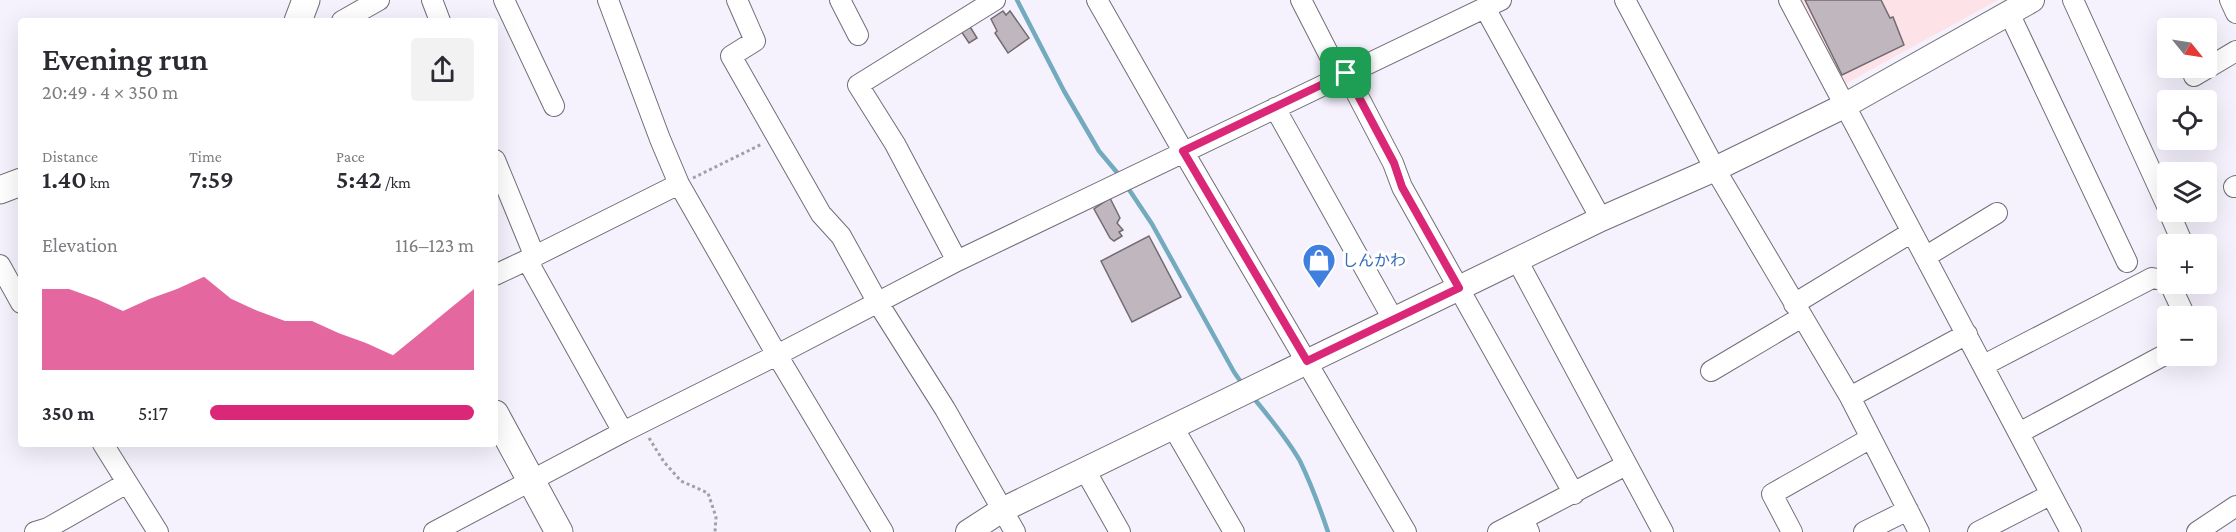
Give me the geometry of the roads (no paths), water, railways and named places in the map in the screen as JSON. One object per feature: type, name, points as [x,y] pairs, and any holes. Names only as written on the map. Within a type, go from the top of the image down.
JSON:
[{"type":"main road","points":[[0,190],[18,183]]},
{"type":"main road","points":[[498,419],[559,532]]},
{"type":"street","points":[[347,18],[379,0]]},
{"type":"street","points":[[432,0],[439,18]]},
{"type":"street","points":[[504,0],[554,106]]},
{"type":"street","points":[[608,0],[679,184],[777,355],[884,532]]},
{"type":"street","points":[[737,0],[755,41],[731,56],[821,214],[841,236],[878,303],[945,409],[1015,532]]},
{"type":"street","points":[[840,0],[858,35]]},
{"type":"street","points":[[957,261],[896,144],[858,85],[995,0]]},
{"type":"street","points":[[1096,0],[1406,532]]},
{"type":"street","points":[[1301,0],[1394,163],[1402,187],[1574,494]]},
{"type":"street","points":[[1625,0],[1715,169],[1850,397],[1919,532]]},
{"type":"street","points":[[1789,0],[2071,532]]},
{"type":"street","points":[[968,532],[1002,510],[1393,319],[1601,219],[1715,169],[1844,106],[2032,0]]},
{"type":"street","points":[[2073,0],[2157,186]]},
{"type":"street","points":[[2230,0],[2236,13]]},
{"type":"street","points":[[443,530],[632,428],[957,261],[1493,4],[1601,219]]},
{"type":"street","points":[[2009,13],[2127,262]]},
{"type":"street","points":[[2217,62],[2236,51]]},
{"type":"street","points":[[1275,108],[1393,319]]},
{"type":"street","points":[[498,168],[531,259],[632,428]]},
{"type":"street","points":[[498,274],[679,184]]},
{"type":"street","points":[[1925,257],[1997,213]]},
{"type":"street","points":[[1711,371],[1912,232]]},
{"type":"street","points":[[1516,260],[1663,532]]},
{"type":"street","points":[[0,265],[18,298]]},
{"type":"street","points":[[1984,365],[2152,278],[2157,279]]},
{"type":"street","points":[[1850,397],[1967,334]]},
{"type":"street","points":[[2019,433],[2157,359]]},
{"type":"street","points":[[1173,427],[1234,532]]},
{"type":"street","points":[[1791,532],[1772,494],[1871,438]]},
{"type":"street","points":[[105,447],[158,532]]},
{"type":"street","points":[[1498,532],[1526,526],[1574,494],[1626,465]]},
{"type":"street","points":[[1085,470],[1120,532]]},
{"type":"street","points":[[35,532],[48,528],[127,483]]},
{"type":"street","points":[[1978,532],[2050,495]]},
{"type":"street","points":[[2197,532],[2236,506]]},
{"type":"street","points":[[1864,532],[1908,510]]},
{"type":"waterway","points":[[1017,0],[1064,91],[1099,151],[1120,176]]},
{"type":"waterway","points":[[1126,185],[1152,224],[1243,385]]},
{"type":"waterway","points":[[1252,396],[1284,436],[1300,461],[1328,532]]},
{"type":"place","name":"しんかわ","points":[[1319,289]]}]
